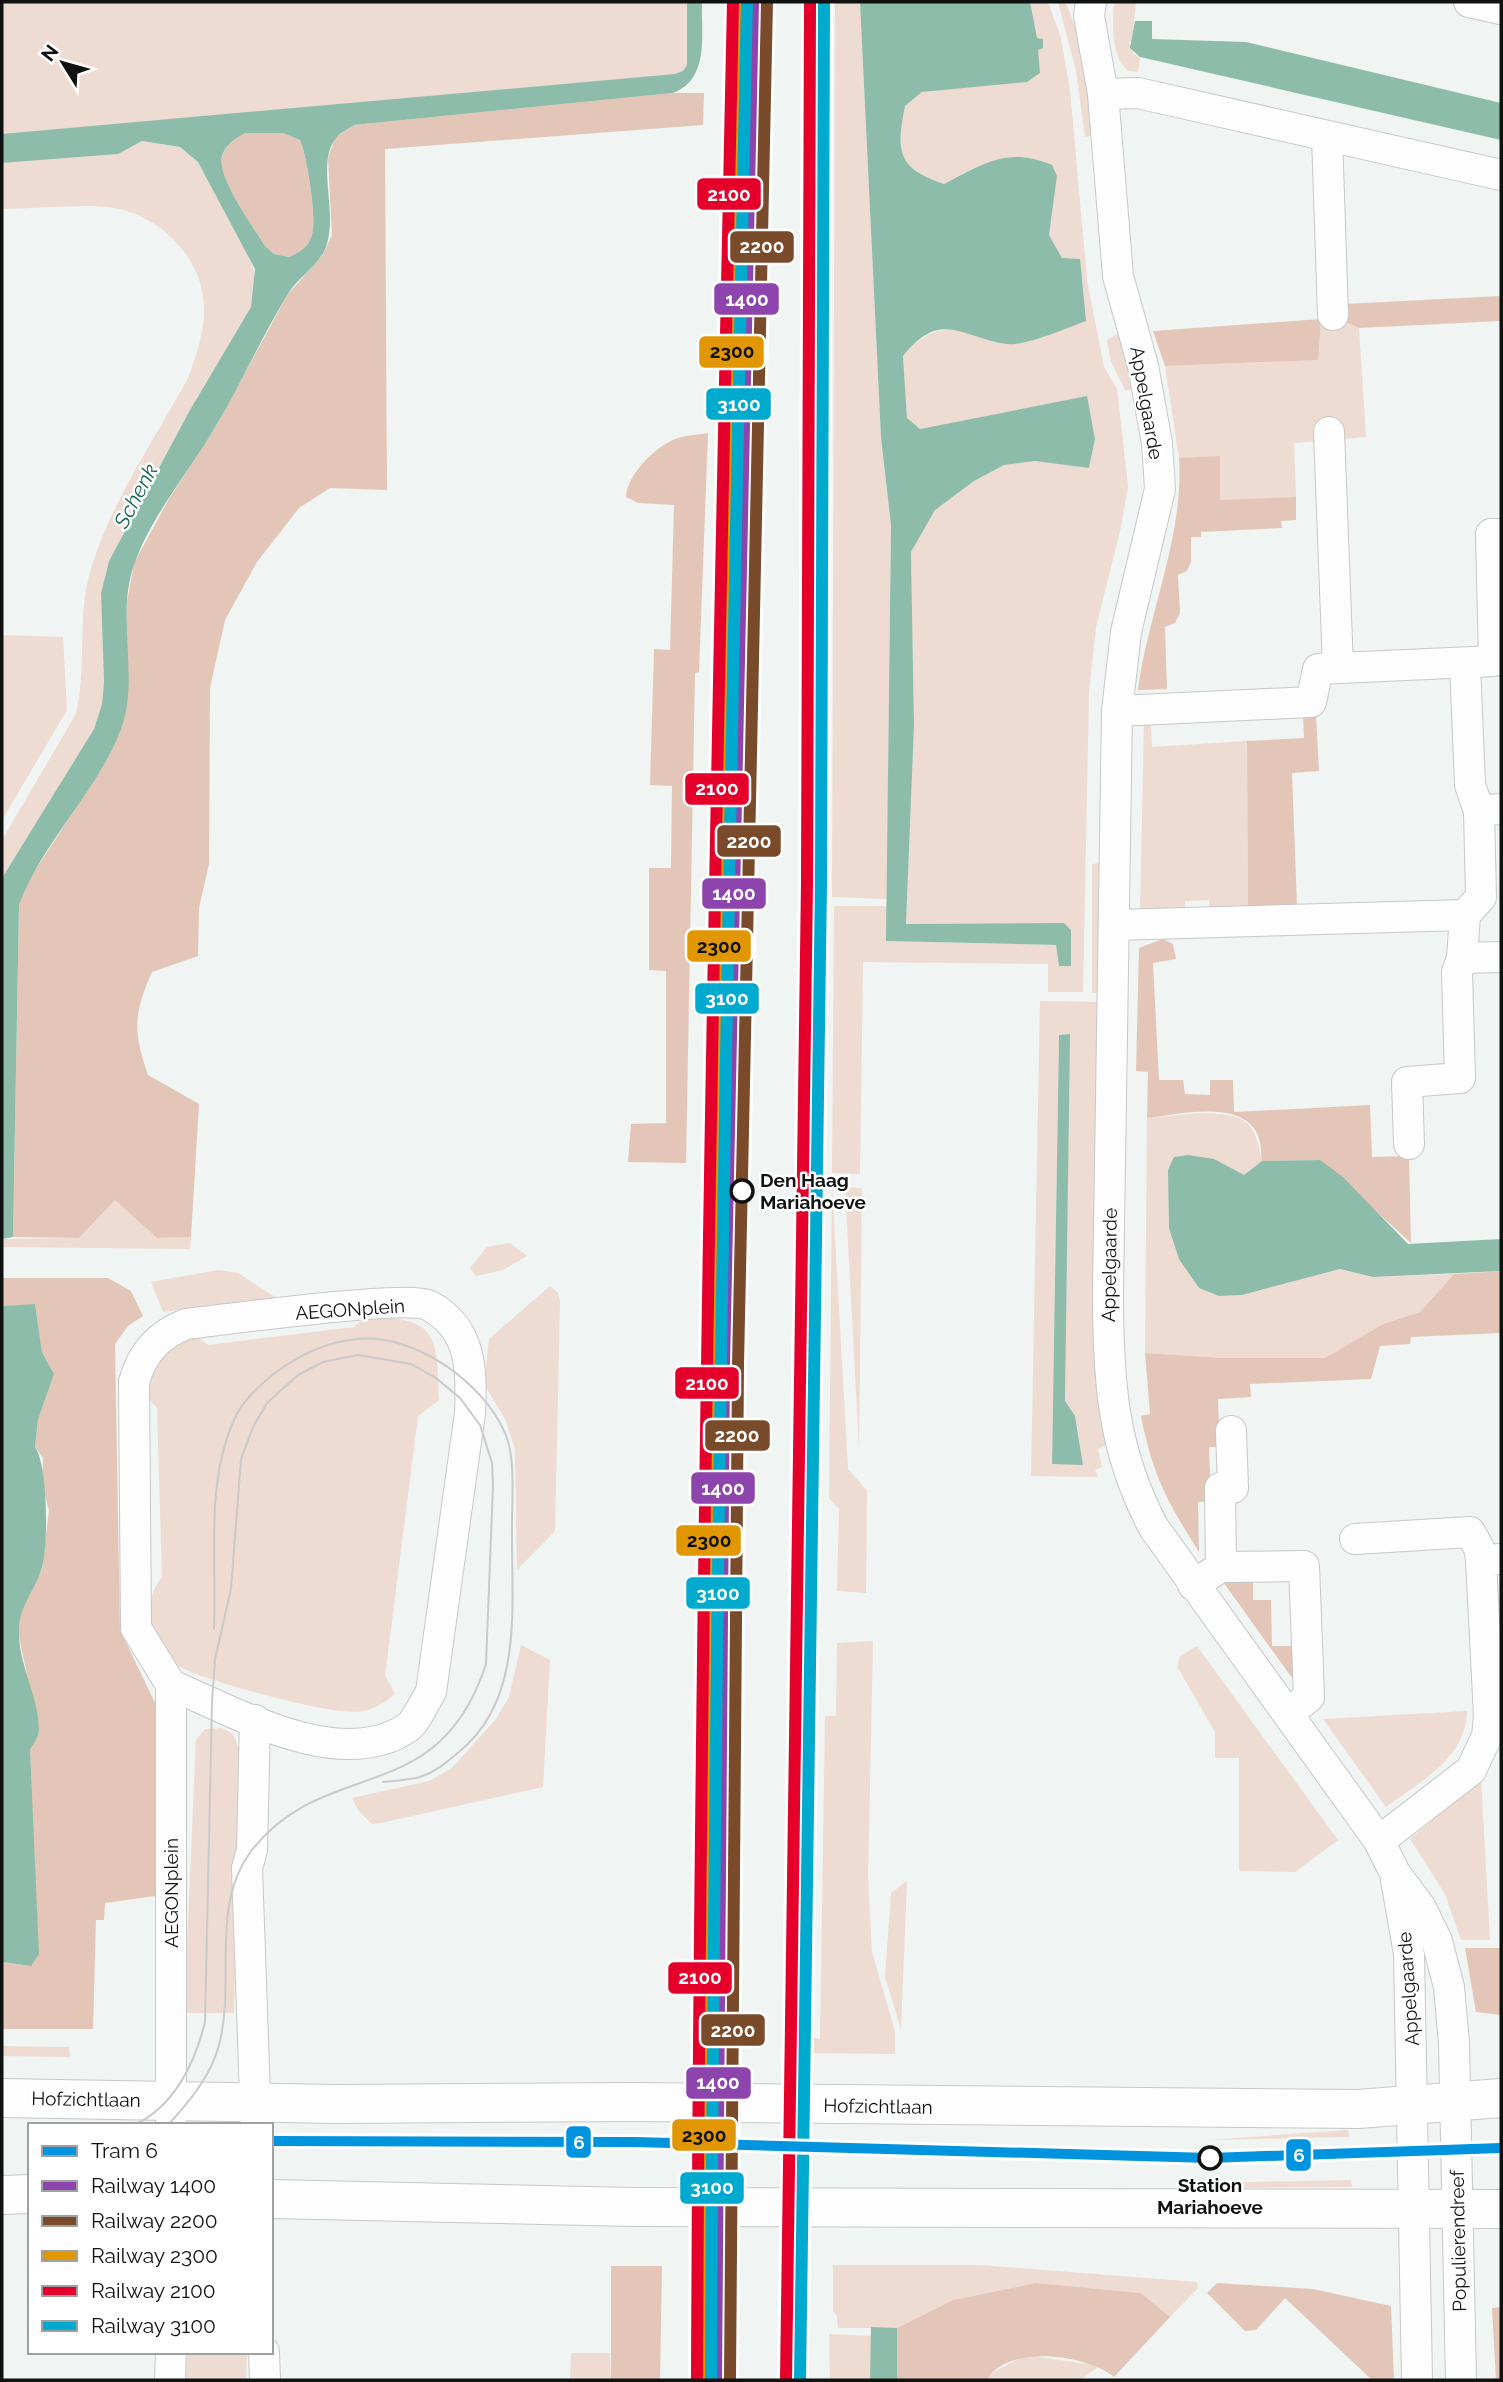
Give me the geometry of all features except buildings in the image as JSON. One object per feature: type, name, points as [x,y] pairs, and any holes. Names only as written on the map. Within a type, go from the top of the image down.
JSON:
[{"type":"main road","name":"Hofzichtlaan","points":[[2,2098],[171,2113],[634,2102],[1029,2108],[1358,2109],[1501,2098]]},
{"type":"main road","points":[[2,2195],[28,2194]]},
{"type":"main road","points":[[273,2199],[633,2207],[1413,2211],[1501,2209]]},
{"type":"street","points":[[1469,2],[1501,9]]},
{"type":"street","name":"Appelgaarde","points":[[1090,9],[1103,94],[1118,276],[1143,366],[1157,443],[1160,489],[1126,632],[1117,711],[1108,1292],[1110,1378],[1116,1432],[1134,1492],[1154,1528],[1379,1841],[1395,1873],[1421,1908],[1439,1945],[1449,1987],[1455,2102]]},
{"type":"street","points":[[1103,94],[1138,93],[1501,175]]},
{"type":"street","points":[[1327,136],[1333,315]]},
{"type":"street","points":[[1329,432],[1338,668]]},
{"type":"street","points":[[1409,1144],[1407,1082],[1460,1078],[1457,972],[1462,958],[1465,915],[1481,897],[1490,810],[1471,785],[1487,665],[1491,534],[1501,534]]},
{"type":"street","points":[[1117,711],[1311,702],[1318,669],[1487,665]]},
{"type":"street","points":[[1115,925],[1465,915]]},
{"type":"street","points":[[1462,958],[1501,957]]},
{"type":"street","name":"AEGONplein","points":[[171,1685],[299,1738],[360,1744],[409,1727],[431,1692],[470,1413],[472,1373],[468,1351],[453,1324],[428,1305],[363,1305],[186,1324],[170,1330],[148,1349],[134,1381],[136,1628],[171,1685],[171,2113]]},
{"type":"street","points":[[1221,1567],[1220,1488],[1233,1488],[1231,1432]]},
{"type":"street","points":[[1355,1539],[1470,1532],[1479,1548],[1491,1560],[1489,1716],[1494,1736],[1471,1770],[1379,1841]]},
{"type":"street","points":[[1193,1585],[1221,1567],[1304,1566],[1309,1697],[1288,1714]]},
{"type":"street","points":[[255,1720],[252,1850],[247,1868],[255,2113]]},
{"type":"street","name":"Appelgaarde","points":[[1395,1873],[1409,1954],[1413,2105]]},
{"type":"street","name":"Populierendreef","points":[[1455,2102],[1461,2380]]},
{"type":"street","points":[[1413,2105],[1417,2380]]},
{"type":"street","points":[[170,2354],[170,2380]]},
{"type":"street","points":[[264,2354],[265,2380]]},
{"type":"shaded area","points":[[2,2],[695,2],[695,61],[678,85],[2,142]]},
{"type":"shaded area","points":[[687,2],[702,2],[702,41],[698,66],[685,86],[673,93],[354,125],[339,135],[330,148],[327,162],[330,210],[328,241],[322,255],[288,294],[217,424],[141,547],[129,586],[128,691],[120,732],[97,776],[41,861],[19,905],[13,1237],[2,1239],[2,878],[94,729],[102,704],[104,682],[101,593],[109,561],[190,410],[251,307],[255,269],[198,162],[180,147],[142,141],[118,154],[2,163],[2,134],[675,74],[683,71],[687,65]],"holes":[[[245,133],[283,133],[300,140],[303,148],[313,215],[309,242],[289,257],[274,254],[265,246],[230,189],[222,165],[226,148]]]},
{"type":"shaded area","points":[[835,2],[860,2],[881,438],[891,525],[887,899],[832,897]]},
{"type":"shaded area","points":[[860,2],[1030,2],[1037,38],[1043,39],[1043,48],[1038,50],[1040,73],[1027,82],[922,92],[905,106],[902,122],[903,156],[917,172],[944,184],[984,164],[1009,157],[1022,157],[1052,165],[1057,176],[1049,235],[1062,258],[1080,259],[1086,321],[1015,344],[991,341],[952,330],[929,333],[903,356],[907,418],[920,429],[1087,396],[1095,439],[1089,468],[1035,461],[1004,465],[974,481],[935,510],[911,552],[914,726],[906,924],[1064,923],[1071,930],[1071,966],[1059,966],[1056,945],[886,941],[891,525],[881,438]]},
{"type":"shaded area","points":[[1030,2],[1048,2],[1061,38],[1070,90],[1087,280],[1104,367],[1117,389],[1128,486],[1121,527],[1096,627],[1089,692],[1083,992],[1048,992],[1048,964],[863,962],[860,1174],[832,1173],[834,906],[887,906],[887,941],[1056,945],[1059,966],[1071,966],[1064,923],[906,924],[914,726],[911,552],[935,510],[974,481],[1004,465],[1035,461],[1089,468],[1095,439],[1086,397],[920,429],[907,418],[903,356],[916,343],[940,331],[965,331],[1009,344],[1062,258],[1049,235],[1057,176],[972,169],[944,184],[917,172],[909,164],[901,147],[905,106],[922,92],[949,88],[1037,49]]},
{"type":"shaded area","points":[[1058,2],[1065,2],[1082,50],[1094,135],[1085,137],[1076,71]]},
{"type":"shaded area","points":[[1114,2],[1136,2],[1132,41],[1129,42],[1134,54],[1140,57],[1138,72],[1128,71],[1118,56],[1114,38]]},
{"type":"shaded area","points":[[1135,21],[1152,21],[1152,39],[1246,42],[1501,103],[1501,140],[1140,57],[1130,48]]},
{"type":"shaded area","points":[[673,93],[704,93],[703,125],[385,149],[387,490],[330,488],[299,508],[257,562],[225,620],[210,688],[209,864],[199,908],[198,956],[152,972],[138,1012],[138,1034],[148,1075],[199,1104],[191,1237],[157,1238],[115,1200],[79,1238],[13,1237],[19,905],[27,883],[88,789],[120,733],[127,602],[134,563],[169,499],[216,426],[288,294],[322,256],[332,235],[328,158],[335,138],[354,125]]},
{"type":"shaded area","points":[[245,133],[283,133],[300,140],[306,159],[313,226],[311,239],[306,246],[289,257],[274,254],[265,246],[237,202],[225,176],[222,166],[224,152],[231,142]]},
{"type":"shaded area","points":[[142,141],[180,147],[198,162],[250,258],[256,279],[251,307],[190,410],[109,561],[101,593],[104,682],[102,704],[94,729],[2,878],[2,840],[76,714],[85,596],[91,569],[113,513],[188,378],[201,336],[204,310],[197,275],[189,259],[165,231],[133,213],[115,208],[75,206],[2,209],[2,163],[118,154]]},
{"type":"shaded area","points":[[1501,296],[1501,321],[1359,328],[1344,321],[1344,304]]},
{"type":"shaded area","points":[[1321,319],[1344,321],[1359,328],[1366,437],[1294,443],[1296,497],[1220,501],[1220,457],[1179,458],[1165,366],[1317,360]]},
{"type":"shaded area","points":[[1321,319],[1318,360],[1165,366],[1153,331]]},
{"type":"shaded area","points":[[1120,333],[1135,389],[1125,390],[1111,362],[1107,340]]},
{"type":"shaded area","points":[[708,433],[699,672],[695,673],[686,1163],[628,1162],[631,1124],[666,1123],[666,971],[649,970],[649,868],[671,868],[672,786],[650,785],[654,649],[670,650],[674,505],[638,503],[626,497],[637,471],[659,448],[679,438]]},
{"type":"shaded area","points":[[1220,456],[1220,500],[1296,497],[1296,520],[1281,521],[1282,528],[1201,532],[1201,537],[1191,537],[1191,562],[1187,571],[1178,575],[1180,613],[1175,623],[1165,627],[1167,689],[1138,690],[1171,546],[1179,487],[1179,458]]},
{"type":"shaded area","points":[[2,635],[63,637],[67,710],[2,820]]},
{"type":"shaded area","points":[[1316,714],[1319,771],[1292,773],[1297,906],[1248,910],[1247,741],[1304,738],[1303,715]]},
{"type":"shaded area","points":[[1144,724],[1151,725],[1152,747],[1247,741],[1248,910],[1210,911],[1209,900],[1185,901],[1185,913],[1140,912]]},
{"type":"shaded area","points":[[1102,863],[1100,993],[1092,993],[1092,864]]},
{"type":"shaded area","points":[[1163,939],[1173,944],[1176,959],[1153,963],[1159,1080],[1183,1080],[1185,1094],[1210,1095],[1210,1080],[1233,1080],[1234,1112],[1370,1105],[1372,1157],[1409,1156],[1411,1243],[1320,1160],[1262,1161],[1257,1133],[1248,1122],[1236,1116],[1190,1112],[1147,1118],[1148,1072],[1136,1071],[1139,948]]},
{"type":"shaded area","points":[[1040,1001],[1101,1002],[1107,1446],[1098,1449],[1102,1467],[1095,1470],[1098,1477],[1031,1476]],"holes":[[[1069,1034],[1065,1401],[1078,1429],[1082,1464],[1052,1463],[1059,1035]]]},
{"type":"shaded area","points":[[1070,1034],[1065,1401],[1075,1416],[1083,1465],[1052,1464],[1059,1035]]},
{"type":"shaded area","points":[[1200,1113],[1227,1115],[1244,1121],[1255,1135],[1262,1161],[1244,1175],[1219,1296],[1242,1295],[1340,1269],[1373,1277],[1454,1274],[1420,1312],[1383,1324],[1325,1358],[1223,1358],[1145,1353],[1147,1118]]},
{"type":"shaded area","points":[[1188,1155],[1214,1159],[1244,1175],[1262,1161],[1320,1160],[1343,1177],[1408,1244],[1501,1239],[1501,1271],[1373,1277],[1340,1269],[1242,1295],[1219,1296],[1199,1288],[1179,1259],[1169,1228],[1168,1170],[1174,1157]]},
{"type":"shaded area","points":[[832,1185],[848,1469],[867,1491],[866,1593],[837,1591],[839,1509],[829,1498]]},
{"type":"shaded area","points":[[845,1187],[862,1188],[859,1448]]},
{"type":"shaded area","points":[[115,1200],[157,1238],[191,1237],[190,1249],[2,1247],[2,1239],[79,1238]]},
{"type":"shaded area","points":[[510,1243],[527,1256],[503,1270],[476,1276],[470,1268],[487,1247]]},
{"type":"shaded area","points":[[218,1270],[238,1273],[275,1297],[163,1312],[151,1282]]},
{"type":"shaded area","points":[[1501,1271],[1501,1333],[1411,1337],[1410,1344],[1380,1346],[1371,1379],[1250,1384],[1251,1397],[1218,1399],[1220,1447],[1209,1447],[1211,1501],[1198,1502],[1199,1552],[1170,1503],[1150,1455],[1141,1416],[1150,1414],[1145,1353],[1223,1358],[1325,1358],[1383,1324],[1420,1312],[1454,1274]]},
{"type":"shaded area","points":[[2,1278],[108,1278],[131,1291],[143,1316],[128,1326],[115,1344],[120,1630],[157,1707],[155,1896],[105,1903],[104,1920],[96,1920],[93,2029],[2,2029],[2,1962],[31,1966],[30,1750],[39,1732],[18,1632],[22,1607],[42,1570],[49,1510],[42,1485],[43,1458],[35,1447],[38,1420],[54,1374],[42,1352],[35,1305],[2,1306]]},
{"type":"shaded area","points":[[550,1286],[558,1293],[560,1301],[555,1531],[517,1570],[515,1449],[505,1419],[484,1384],[489,1339]]},
{"type":"shaded area","points":[[35,1304],[42,1352],[54,1374],[38,1420],[35,1447],[45,1488],[44,1560],[21,1615],[19,1631],[39,1730],[30,1750],[39,1954],[31,1966],[2,1962],[2,1306]]},
{"type":"shaded area","points":[[367,1316],[408,1321],[420,1326],[429,1334],[437,1359],[439,1400],[418,1416],[385,1676],[395,1693],[372,1708],[349,1712],[273,1697],[182,1668],[162,1650],[151,1626],[151,1600],[162,1577],[157,1408],[146,1396],[155,1365],[166,1351],[196,1336],[208,1345],[354,1327]]},
{"type":"shaded area","points":[[1253,1576],[1253,1600],[1271,1600],[1272,1646],[1295,1646],[1297,1685],[1221,1579]]},
{"type":"shaded area","points":[[873,1641],[868,1879],[872,1952],[895,2032],[895,2054],[814,2053],[813,2038],[820,2039],[825,1716],[836,1716],[837,1643]]},
{"type":"shaded area","points":[[521,1645],[550,1660],[543,1787],[372,1824],[358,1810],[352,1798],[429,1781],[452,1768],[496,1719],[509,1697]]},
{"type":"shaded area","points":[[1197,1646],[1338,1840],[1295,1872],[1239,1871],[1239,1758],[1215,1758],[1215,1732],[1178,1668],[1179,1657]]},
{"type":"shaded area","points":[[1467,1711],[1465,1728],[1450,1756],[1426,1778],[1386,1807],[1323,1719]]},
{"type":"shaded area","points":[[222,1728],[233,1734],[240,1751],[234,2013],[184,2013],[196,1740],[205,1729]]},
{"type":"shaded area","points":[[1481,1779],[1490,1940],[1461,1940],[1445,1894],[1410,1839]]},
{"type":"shaded area","points":[[907,1881],[901,2029],[885,1977],[891,1893]]},
{"type":"shaded area","points":[[1465,1948],[1501,1948],[1501,2015],[1476,2012]]},
{"type":"shaded area","points":[[2,2046],[69,2047],[70,2057],[2,2056]]},
{"type":"shaded area","points":[[1348,2130],[1349,2137],[1209,2140]]},
{"type":"shaded area","points":[[1351,2180],[1352,2187],[1201,2188],[1201,2183]]},
{"type":"shaded area","points":[[833,2265],[980,2265],[1197,2282],[1198,2288],[1170,2317],[1141,2293],[1036,2283],[953,2300],[897,2328],[838,2328],[837,2316],[833,2311]]},
{"type":"shaded area","points":[[611,2266],[662,2266],[660,2380],[611,2380]]},
{"type":"shaded area","points":[[1036,2283],[1141,2293],[1170,2317],[1114,2377],[1086,2363],[1048,2356],[1012,2361],[997,2368],[987,2380],[897,2380],[897,2328],[953,2300]]},
{"type":"shaded area","points":[[1217,2283],[1313,2289],[1391,2306],[1394,2380],[1372,2380],[1285,2298],[1256,2330],[1245,2331],[1207,2293]]},
{"type":"shaded area","points":[[1501,2307],[1501,2380],[1496,2380],[1492,2308]]},
{"type":"shaded area","points":[[871,2327],[897,2328],[897,2380],[870,2380]]},
{"type":"shaded area","points":[[829,2334],[871,2336],[870,2380],[830,2380]]},
{"type":"shaded area","points":[[571,2353],[610,2353],[611,2380],[570,2380]]},
{"type":"shaded area","points":[[181,2354],[247,2354],[246,2380],[180,2380]]},
{"type":"shaded area","points":[[1026,2355],[1100,2366],[1080,2380],[987,2380],[990,2374]]},
{"type":"tram line","points":[[214,1629],[214,1523],[219,1471],[234,1420],[246,1400],[275,1373],[304,1355],[324,1346],[357,1339],[379,1339],[401,1344],[423,1353],[464,1379],[495,1414],[505,1433],[511,1456],[513,1595],[509,1653],[504,1680],[494,1706],[480,1730],[460,1751],[426,1775],[383,1782]]},
{"type":"tram line","points":[[138,2123],[161,2107],[181,2082],[189,2068],[205,2022],[212,1702],[215,1659],[231,1589],[241,1459],[253,1427],[267,1403],[298,1375],[323,1362],[358,1355],[411,1364],[436,1378],[460,1398],[480,1425],[492,1463],[486,1664],[465,1710],[440,1741],[411,1762],[313,1801],[281,1821],[252,1850],[239,1872],[231,1895],[227,1920],[224,2021],[219,2045],[205,2078],[170,2123]]},
{"type":"tram line","name":"6","points":[[273,2141],[634,2142],[1210,2158],[1501,2148]]},
{"type":"rail line","name":"2100","points":[[697,2380],[705,1488],[733,2]]},
{"type":"rail line","name":"2300","points":[[702,2380],[710,1365],[739,2]]},
{"type":"rail line","name":"3100","points":[[711,2380],[719,1488],[747,2]]},
{"type":"rail line","name":"1400","points":[[716,2380],[724,1365],[753,2]]},
{"type":"rail line","name":"2200","points":[[730,2380],[738,1365],[767,2]]},
{"type":"rail line","name":"2100","points":[[786,2380],[807,883],[810,2]]},
{"type":"rail line","name":"3100","points":[[800,2380],[821,883],[824,2]]},
{"type":"place","name":"Den Haag Mariahoeve","points":[[742,1191]]},
{"type":"place","name":"Station Mariahoeve","points":[[1210,2158]]},
{"type":"water label","name":"Schenk","points":[[136,496]]}]
